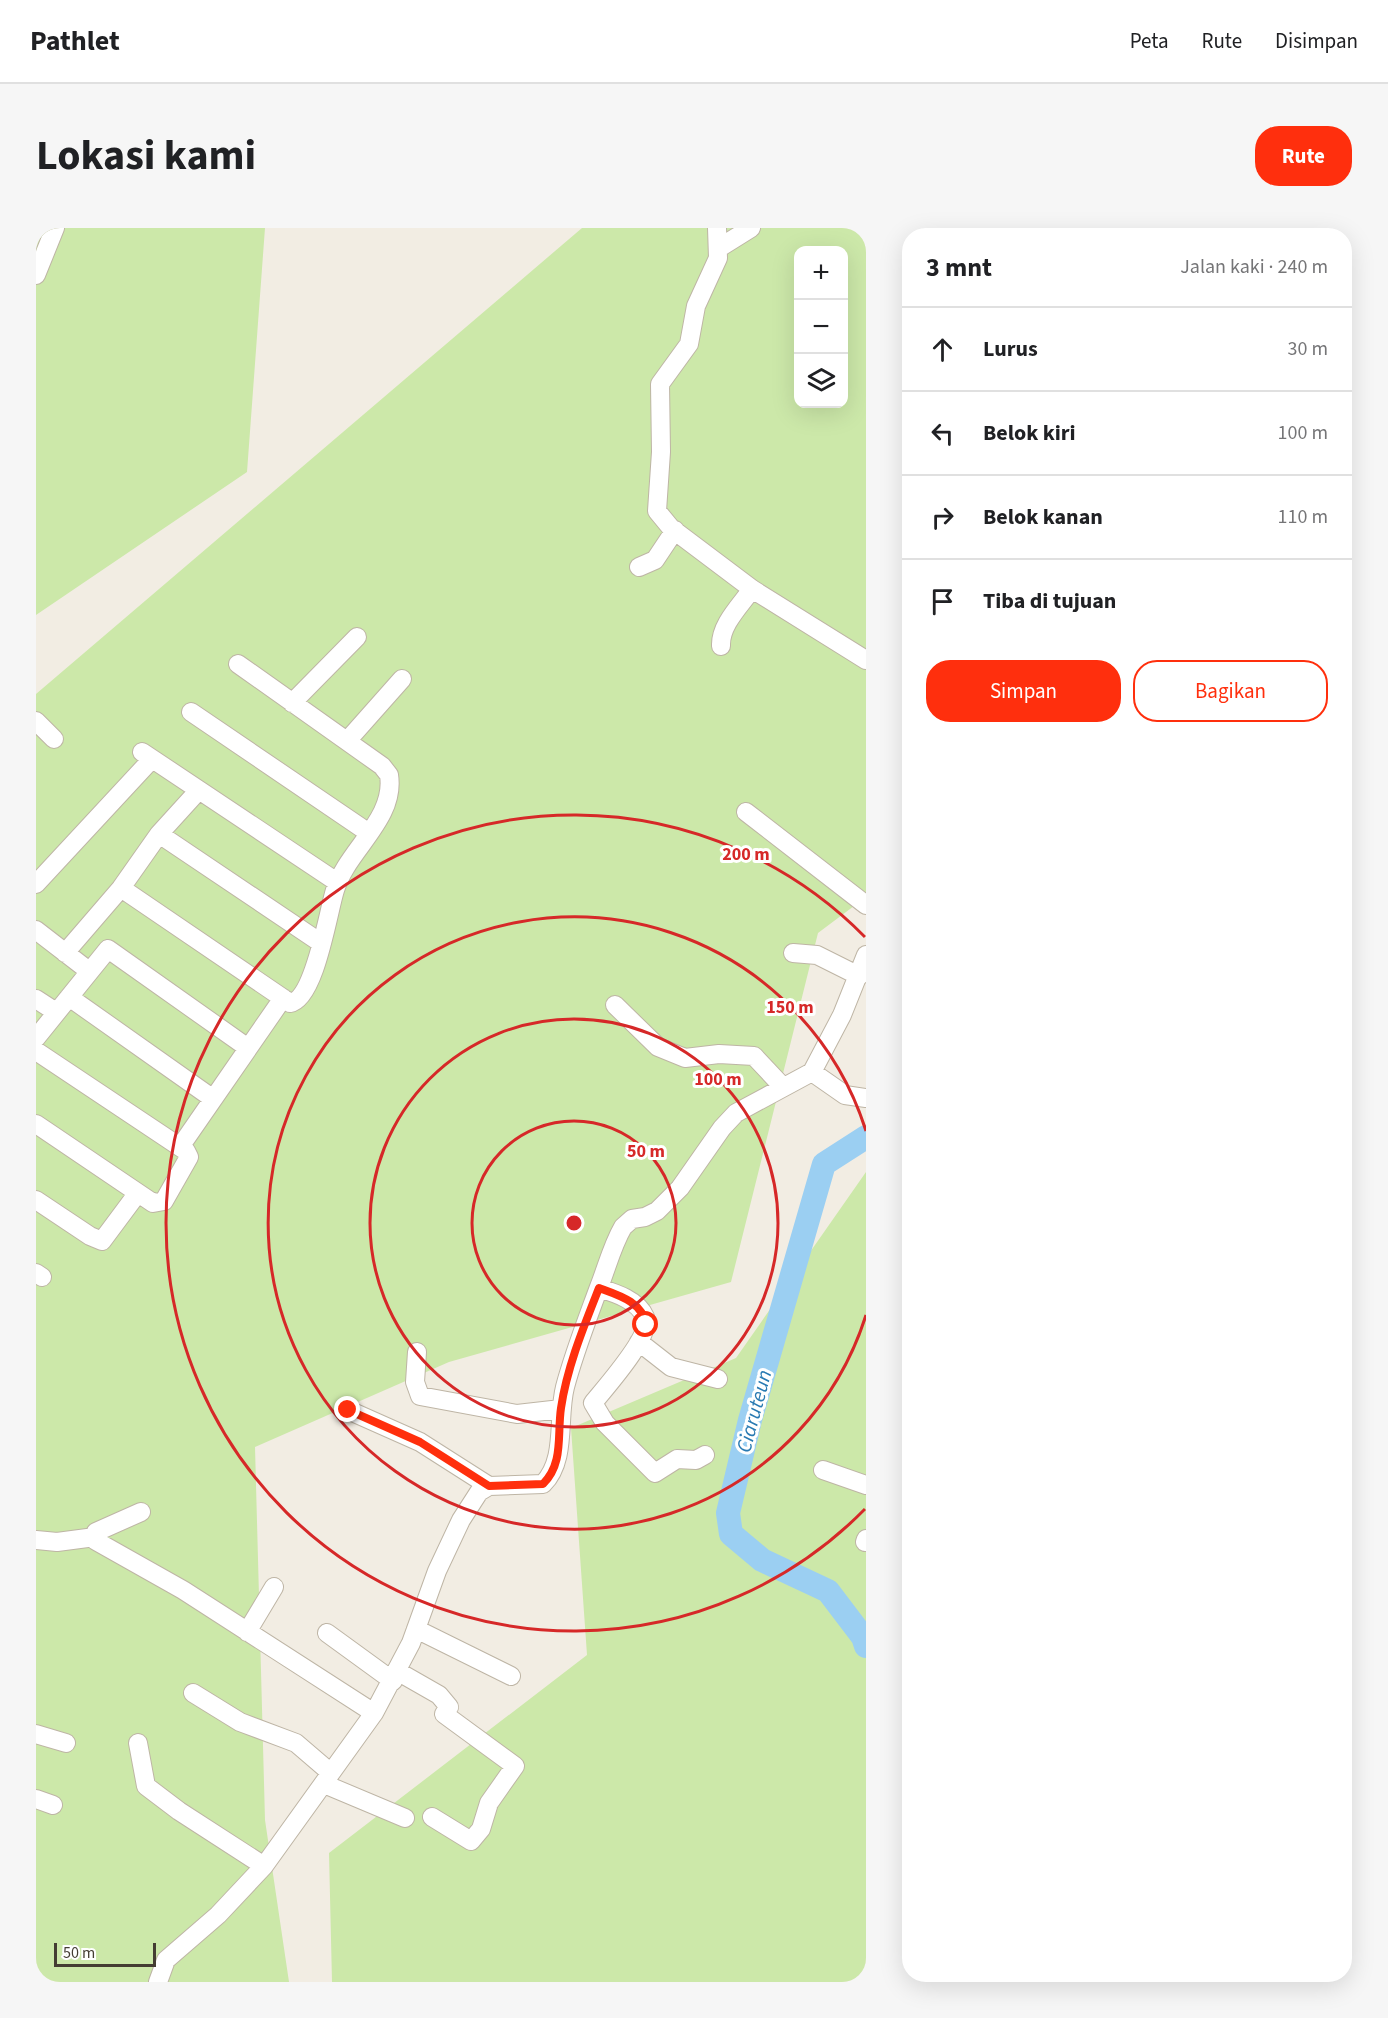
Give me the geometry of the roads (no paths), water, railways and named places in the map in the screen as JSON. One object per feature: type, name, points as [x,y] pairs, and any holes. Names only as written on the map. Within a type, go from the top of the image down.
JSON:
[{"type":"street","points":[[36,275],[55,228]]},
{"type":"street","points":[[717,228],[719,248],[714,270],[696,306],[689,344],[660,384],[661,463],[656,504],[661,518],[752,589],[866,660]]},
{"type":"street","points":[[719,248],[751,228]]},
{"type":"street","points":[[650,566],[675,530]]},
{"type":"street","points":[[721,646],[720,636],[725,626],[752,589]]},
{"type":"street","points":[[292,703],[357,637]]},
{"type":"street","points":[[121,888],[290,1003],[298,1000],[314,972],[337,882],[389,801],[389,775],[382,766],[238,664]]},
{"type":"street","points":[[347,741],[402,680]]},
{"type":"street","points":[[191,712],[369,832]]},
{"type":"street","points":[[36,721],[54,739]]},
{"type":"street","points":[[36,884],[147,755],[337,882]]},
{"type":"street","points":[[65,952],[121,888],[159,834],[199,790]]},
{"type":"street","points":[[746,812],[866,905]]},
{"type":"street","points":[[159,834],[321,943]]},
{"type":"street","points":[[36,930],[89,972]]},
{"type":"street","points":[[36,1038],[108,949],[248,1048]]},
{"type":"street","points":[[793,953],[817,955],[858,976]]},
{"type":"street","points":[[158,1982],[166,1960],[218,1915],[264,1866],[374,1713],[395,1676],[416,1629],[437,1571],[461,1520],[479,1492],[489,1486],[543,1484],[552,1475],[558,1458],[561,1409],[584,1328],[623,1227],[632,1219],[645,1217],[657,1211],[680,1188],[722,1128],[736,1113],[812,1072],[866,955]]},
{"type":"street","points":[[69,997],[212,1098]]},
{"type":"street","points":[[180,1147],[283,998]]},
{"type":"street","points":[[36,999],[56,1012]]},
{"type":"street","points":[[615,1005],[658,1047],[685,1058],[719,1054],[754,1056],[783,1087]]},
{"type":"street","points":[[36,1051],[180,1147],[189,1156],[188,1161],[164,1201],[153,1203],[136,1194],[36,1124]]},
{"type":"street","points":[[812,1072],[845,1095],[866,1098]]},
{"type":"street","points":[[36,1200],[90,1236],[102,1241],[136,1194]]},
{"type":"street","points":[[599,1288],[626,1297],[645,1316],[643,1333],[593,1403],[605,1423],[655,1473],[677,1459],[696,1460],[705,1455]]},
{"type":"street","points":[[643,1333],[671,1367],[718,1379]]},
{"type":"street","points":[[417,1352],[414,1382],[420,1396],[517,1414],[561,1409]]},
{"type":"street","points":[[348,1410],[420,1442],[489,1486]]},
{"type":"street","points":[[823,1470],[866,1485]]},
{"type":"street","points":[[141,1512],[96,1532],[96,1541],[126,1556],[374,1713]]},
{"type":"street","points":[[36,1540],[57,1542],[95,1537]]},
{"type":"street","points":[[248,1632],[274,1587]]},
{"type":"street","points":[[416,1629],[512,1676]]},
{"type":"street","points":[[327,1633],[395,1676],[439,1695],[449,1707],[444,1714],[515,1766],[489,1803],[481,1829],[471,1841],[432,1816]]},
{"type":"street","points":[[193,1693],[240,1722],[296,1743],[328,1778],[405,1818]]},
{"type":"street","points":[[36,1734],[66,1743]]},
{"type":"street","points":[[138,1743],[146,1785],[179,1811],[264,1866]]},
{"type":"waterway","name":"Ciaruteun","points":[[866,1137],[824,1164],[750,1420],[728,1513],[731,1534],[762,1560],[828,1591],[863,1637],[866,1646]]}]
